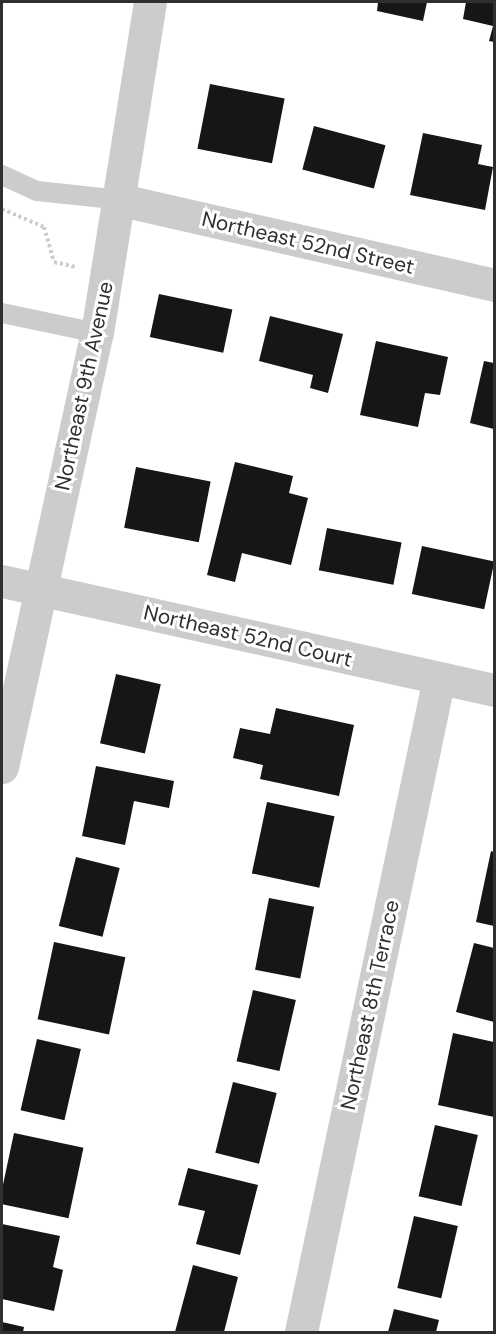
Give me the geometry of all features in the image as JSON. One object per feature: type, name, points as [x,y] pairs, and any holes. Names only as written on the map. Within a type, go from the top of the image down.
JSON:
[{"type":"street","name":"Northeast 9th Avenue","points":[[2,767],[97,333],[121,200],[150,2]]},
{"type":"street","name":"Northeast 52nd Street","points":[[121,200],[495,285]]},
{"type":"street","name":"Northeast 52nd Court","points":[[2,581],[495,690]]},
{"type":"street","name":"Northeast 8th Terrace","points":[[301,1332],[439,678]]},
{"type":"lane","points":[[2,175],[37,191],[121,200]]},
{"type":"lane","points":[[2,313],[97,333]]},
{"type":"path","points":[[2,209],[44,227],[54,262],[84,270]]},
{"type":"building","points":[[378,2],[427,2],[423,21],[377,11]]},
{"type":"building","points":[[466,2],[494,2],[494,42],[489,41],[493,26],[463,19]]},
{"type":"building","points":[[210,84],[285,99],[272,163],[197,149]]},
{"type":"building","points":[[314,126],[385,145],[374,189],[302,169]]},
{"type":"building","points":[[423,133],[482,145],[478,164],[493,167],[485,210],[410,195]]},
{"type":"building","points":[[159,294],[232,310],[223,353],[150,337]]},
{"type":"building","points":[[270,316],[343,334],[328,393],[310,388],[313,375],[259,361]]},
{"type":"building","points":[[376,341],[448,357],[440,395],[425,393],[418,427],[360,415]]},
{"type":"building","points":[[484,361],[494,363],[494,429],[470,423]]},
{"type":"building","points":[[235,462],[293,476],[289,493],[308,498],[291,565],[242,553],[235,582],[207,575]]},
{"type":"building","points":[[136,467],[211,482],[199,542],[124,528]]},
{"type":"building","points":[[327,528],[402,543],[393,585],[319,570]]},
{"type":"building","points":[[422,546],[494,561],[484,609],[412,594]]},
{"type":"building","points":[[116,674],[161,684],[145,754],[100,743]]},
{"type":"building","points":[[276,708],[354,725],[339,796],[260,779],[263,765],[233,758],[240,728],[270,734]]},
{"type":"building","points":[[96,766],[174,781],[169,808],[134,801],[125,845],[82,836]]},
{"type":"building","points":[[267,802],[334,816],[319,888],[252,873]]},
{"type":"building","points":[[491,851],[494,852],[494,926],[476,922]]},
{"type":"building","points":[[76,857],[120,868],[102,937],[59,926]]},
{"type":"building","points":[[269,898],[314,907],[300,978],[255,970]]},
{"type":"building","points":[[54,942],[125,957],[109,1034],[38,1019]]},
{"type":"building","points":[[474,943],[494,948],[494,1022],[456,1012]]},
{"type":"building","points":[[253,990],[296,1000],[279,1071],[237,1061]]},
{"type":"building","points":[[453,1033],[494,1042],[494,1117],[438,1105]]},
{"type":"building","points":[[37,1039],[81,1049],[64,1120],[21,1110]]},
{"type":"building","points":[[233,1082],[277,1093],[259,1164],[215,1153]]},
{"type":"building","points":[[435,1125],[478,1135],[461,1206],[419,1196]]},
{"type":"building","points":[[14,1133],[83,1148],[68,1218],[2,1204],[2,1189]]},
{"type":"building","points":[[188,1168],[258,1185],[240,1255],[196,1244],[205,1211],[178,1205]]},
{"type":"building","points":[[414,1216],[458,1226],[441,1298],[397,1288]]},
{"type":"building","points":[[2,1224],[60,1236],[53,1267],[63,1270],[54,1311],[2,1299]]},
{"type":"building","points":[[193,1265],[238,1277],[224,1332],[175,1332]]},
{"type":"building","points":[[394,1309],[439,1320],[436,1332],[388,1332]]},
{"type":"building","points":[[2,1322],[24,1327],[23,1332],[2,1332]]}]
